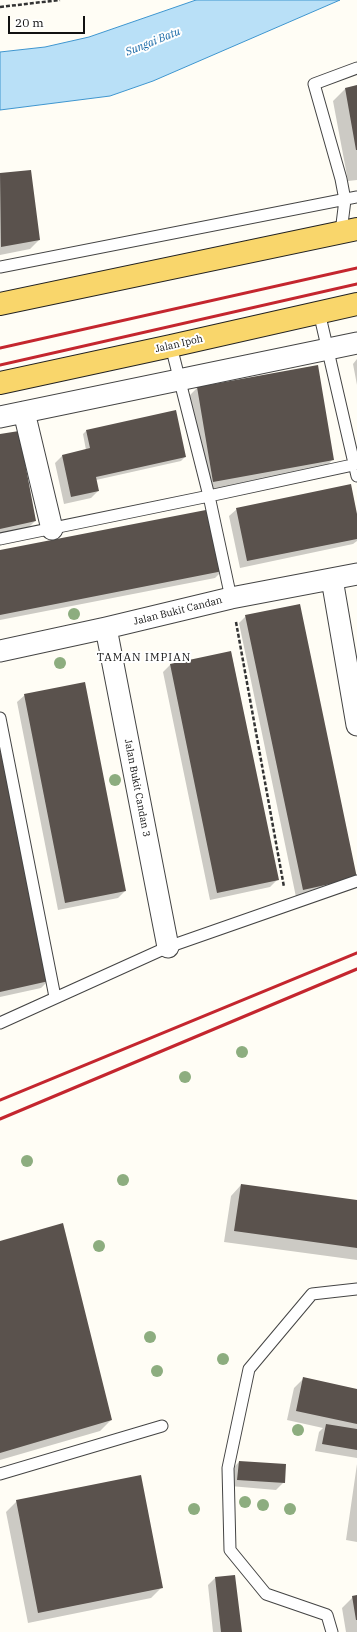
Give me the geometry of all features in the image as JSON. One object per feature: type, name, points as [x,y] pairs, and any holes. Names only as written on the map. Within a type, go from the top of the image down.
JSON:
[{"type":"main road","points":[[0,304],[349,231]]},
{"type":"main road","name":"Jalan Ipoh","points":[[0,383],[357,304]]},
{"type":"street","points":[[0,417],[357,343]]},
{"type":"street","points":[[24,412],[52,528]]},
{"type":"street","name":"Jalan Bukit Candan","points":[[0,651],[106,628],[231,598],[357,574]]},
{"type":"street","points":[[332,579],[357,725]]},
{"type":"street","name":"Jalan Bukit Candan 3","points":[[106,628],[168,948]]},
{"type":"lane","points":[[349,231],[341,179],[314,84],[357,68]]},
{"type":"lane","points":[[0,267],[357,197]]},
{"type":"lane","points":[[319,312],[329,348],[356,464],[357,476]]},
{"type":"lane","points":[[172,346],[179,380],[209,496],[231,598]]},
{"type":"lane","points":[[0,539],[356,464]]},
{"type":"lane","points":[[0,718],[56,997]]},
{"type":"lane","points":[[0,1022],[168,948],[357,881]]},
{"type":"lane","points":[[332,1632],[327,1615],[266,1594],[230,1550],[228,1468],[249,1369],[312,1294],[357,1289]]},
{"type":"lane","points":[[0,1474],[162,1426]]},
{"type":"path","points":[[0,7],[60,0]]},
{"type":"path","points":[[231,598],[288,906]]},
{"type":"water","name":"Sungai Batu","points":[[196,0],[340,0],[153,81],[110,96],[0,110],[0,52],[45,47],[89,37]]},
{"type":"building","points":[[357,85],[357,150],[356,150],[345,88]]},
{"type":"building","points":[[31,170],[40,240],[1,247],[0,173]]},
{"type":"building","points":[[318,365],[334,460],[213,482],[197,387]]},
{"type":"building","points":[[176,410],[186,457],[96,477],[99,491],[71,497],[62,455],[90,448],[86,430]]},
{"type":"building","points":[[19,431],[36,521],[0,529],[0,434]]},
{"type":"building","points":[[351,484],[357,514],[357,539],[247,561],[236,508]]},
{"type":"building","points":[[211,509],[223,571],[0,615],[0,550]]},
{"type":"building","points":[[300,604],[357,878],[303,890],[245,615]]},
{"type":"building","points":[[231,651],[279,880],[217,893],[170,664]]},
{"type":"building","points":[[85,682],[126,891],[65,903],[24,694]]},
{"type":"building","points":[[0,749],[49,981],[0,992]]},
{"type":"building","points":[[241,1184],[357,1200],[357,1248],[234,1231]]},
{"type":"building","points":[[63,1223],[112,1420],[0,1453],[0,1241]]},
{"type":"building","points":[[303,1377],[357,1389],[357,1424],[296,1411]]},
{"type":"building","points":[[326,1424],[357,1429],[357,1450],[322,1444]]},
{"type":"building","points":[[239,1461],[286,1464],[285,1483],[237,1480]]},
{"type":"building","points":[[141,1475],[163,1588],[38,1613],[16,1500]]},
{"type":"building","points":[[235,1575],[242,1632],[221,1632],[215,1577]]},
{"type":"building","points":[[357,1595],[357,1620],[356,1620],[352,1596]]},
{"type":"railway","points":[[0,348],[357,268]]},
{"type":"railway","points":[[0,365],[357,284]]},
{"type":"railway","points":[[0,1100],[357,953]]},
{"type":"railway","points":[[0,1119],[357,969]]},
{"type":"district","name":"TAMAN IMPIAN","points":[[144,658]]}]
